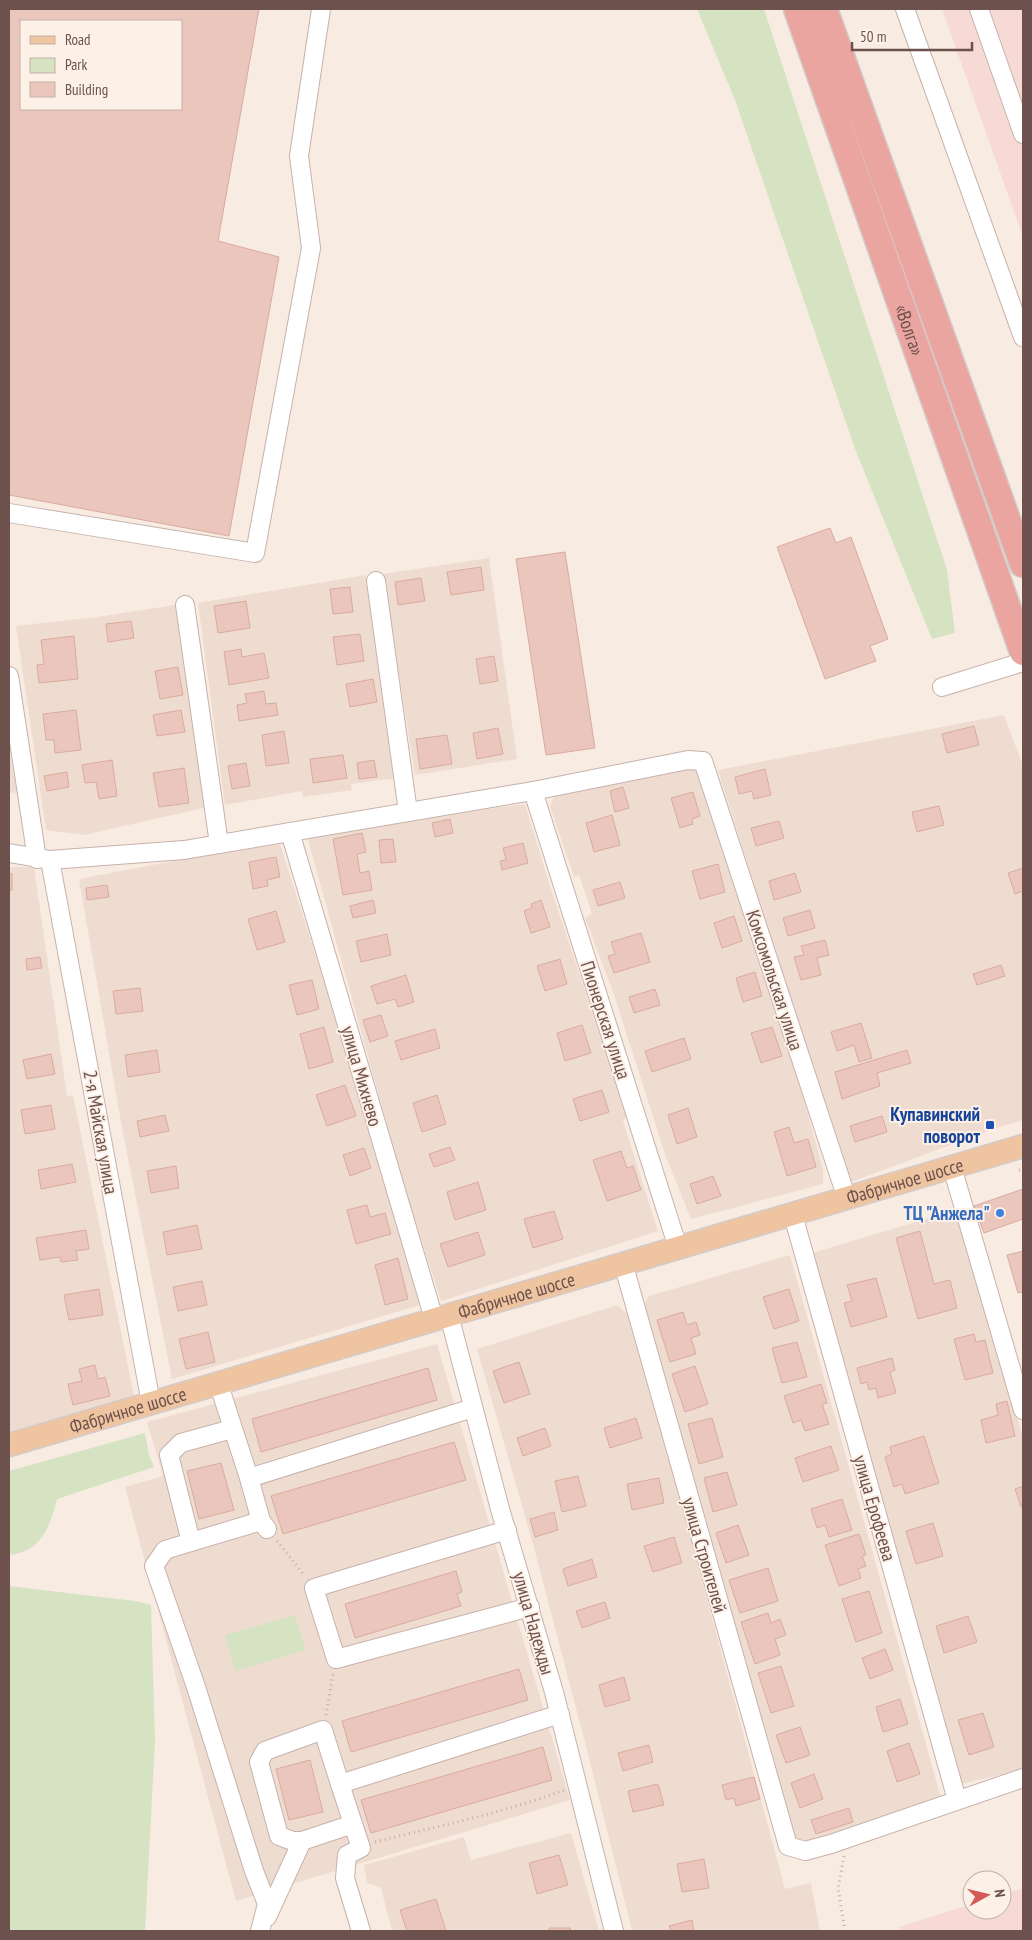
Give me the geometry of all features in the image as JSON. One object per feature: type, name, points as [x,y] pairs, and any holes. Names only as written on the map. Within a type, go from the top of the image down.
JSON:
[{"type":"highway","name":"«Волга»","points":[[797,9],[1023,652]]},
{"type":"highway","name":"«Волга»","points":[[824,9],[1023,564]]},
{"type":"main road","name":"Фабричное шоссе","points":[[9,1445],[219,1385],[623,1263],[793,1215],[1023,1146]]},
{"type":"street","points":[[9,513],[254,553],[311,248],[299,156],[321,9]]},
{"type":"street","points":[[905,9],[1023,337]]},
{"type":"street","points":[[979,9],[1023,134]]},
{"type":"street","points":[[376,581],[408,812]]},
{"type":"street","points":[[186,605],[219,844]]},
{"type":"street","points":[[942,687],[1023,662]]},
{"type":"street","name":"2-я Майская улица","points":[[9,676],[43,860],[151,1403]]},
{"type":"street","name":"Комсомольская улица","points":[[533,791],[688,760],[703,761],[847,1199]]},
{"type":"street","points":[[9,853],[43,860],[184,850],[533,791]]},
{"type":"street","name":"Пионерская улица","points":[[533,791],[678,1248]]},
{"type":"street","name":"улица Михнево","points":[[290,832],[442,1317]]},
{"type":"street","points":[[952,1168],[1023,1410]]},
{"type":"street","name":"улица Ерофеева","points":[[793,1215],[958,1800]]},
{"type":"street","name":"улица Строителей","points":[[623,1263],[788,1846],[805,1851],[844,1840]]},
{"type":"street","name":"улица Надежды","points":[[442,1317],[473,1408],[560,1714],[614,1931]]},
{"type":"street","points":[[219,1385],[264,1525],[165,1550],[154,1566],[196,1687],[254,1871],[267,1904],[260,1931]]},
{"type":"street","points":[[249,1478],[473,1408]]},
{"type":"street","points":[[191,1542],[169,1455],[182,1443],[232,1429]]},
{"type":"street","points":[[507,1530],[314,1588],[336,1659],[530,1607]]},
{"type":"street","points":[[340,1784],[560,1714]]},
{"type":"street","points":[[353,1824],[302,1841],[293,1841],[279,1836],[259,1762],[265,1751],[323,1730],[361,1848],[347,1855],[345,1878],[362,1931]]},
{"type":"street","points":[[844,1840],[1023,1778]]},
{"type":"street","points":[[260,1931],[302,1841]]},
{"type":"path","points":[[1019,1170],[1023,1168]]},
{"type":"path","points":[[264,1525],[314,1588]]},
{"type":"path","points":[[323,1730],[336,1659]]},
{"type":"path","points":[[361,1848],[373,1842],[541,1799],[577,1785]]},
{"type":"path","points":[[844,1840],[844,1856],[838,1888],[845,1931]]},
{"type":"shaded area","points":[[942,9],[1023,9],[1023,237]]},
{"type":"shaded area","points":[[489,558],[517,759],[415,775],[383,574]]},
{"type":"shaded area","points":[[366,575],[396,778],[351,784],[352,790],[303,797],[302,791],[225,805],[198,603]]},
{"type":"shaded area","points":[[181,604],[208,807],[84,835],[46,830],[16,626],[97,617]]},
{"type":"shaded area","points":[[1004,715],[1023,766],[1023,1120],[999,1127],[848,1183],[718,770]]},
{"type":"shaded area","points":[[9,748],[17,793],[9,792]]},
{"type":"shaded area","points":[[686,767],[698,769],[798,1079],[823,1169],[823,1184],[691,1219],[666,1157],[613,992],[585,918],[592,914],[579,875],[574,877],[550,806],[554,797]]},
{"type":"shaded area","points":[[525,804],[549,883],[627,1116],[623,1121],[658,1231],[441,1301],[403,1183],[307,836],[382,823]]},
{"type":"shaded area","points":[[280,844],[336,1019],[420,1305],[172,1379],[122,1128],[79,879],[183,859]]},
{"type":"shaded area","points":[[9,867],[34,867],[67,1096],[73,1095],[134,1396],[9,1432]]},
{"type":"shaded area","points":[[956,1210],[1023,1437],[1023,1770],[961,1784],[812,1253]]},
{"type":"shaded area","points":[[790,1255],[941,1798],[809,1842],[795,1838],[740,1663],[642,1308],[649,1296]]},
{"type":"shaded area","points":[[618,1305],[627,1314],[689,1532],[785,1889],[811,1883],[820,1931],[632,1931],[533,1544],[477,1349]]},
{"type":"shaded area","points":[[437,1344],[570,1800],[236,1901],[125,1487],[163,1476],[147,1422]]},
{"type":"shaded area","points":[[571,1833],[599,1931],[392,1931],[381,1888],[367,1883],[364,1865],[464,1837],[471,1860]]},
{"type":"shaded area","points":[[1023,1888],[1023,1931],[901,1931],[899,1927],[962,1907],[962,1920],[1012,1920],[1012,1892]]},
{"type":"green space","points":[[697,9],[764,9],[947,570],[955,633],[932,639],[855,449],[735,100]]},
{"type":"green space","points":[[145,1433],[149,1455],[154,1467],[57,1499],[47,1528],[36,1543],[20,1553],[9,1555],[9,1471]]},
{"type":"green space","points":[[9,1586],[135,1601],[151,1605],[155,1740],[145,1931],[9,1931]]},
{"type":"green space","points":[[295,1615],[306,1650],[235,1671],[225,1635]]},
{"type":"building","points":[[9,9],[259,9],[218,241],[279,257],[229,536],[9,495]]},
{"type":"building","points":[[830,528],[836,543],[851,537],[888,639],[870,646],[876,661],[825,679],[777,547]]},
{"type":"building","points":[[565,552],[595,748],[546,755],[516,559]]},
{"type":"building","points":[[481,567],[484,590],[451,595],[447,572]]},
{"type":"building","points":[[421,578],[425,601],[398,605],[395,582]]},
{"type":"building","points":[[350,587],[353,612],[333,614],[330,589]]},
{"type":"building","points":[[246,601],[250,628],[218,633],[214,606]]},
{"type":"building","points":[[131,621],[134,638],[108,642],[106,624]]},
{"type":"building","points":[[360,634],[364,661],[337,665],[333,637]]},
{"type":"building","points":[[74,636],[78,679],[39,683],[37,665],[44,664],[41,640]]},
{"type":"building","points":[[241,649],[242,657],[264,653],[269,678],[229,685],[224,652]]},
{"type":"building","points":[[494,656],[498,681],[480,684],[476,659]]},
{"type":"building","points":[[178,667],[183,695],[160,699],[155,671]]},
{"type":"building","points":[[373,679],[377,702],[350,707],[346,684]]},
{"type":"building","points":[[264,691],[266,704],[276,703],[278,715],[239,721],[237,705],[247,703],[245,694]]},
{"type":"building","points":[[76,710],[81,750],[55,753],[54,740],[46,740],[43,714]]},
{"type":"building","points":[[181,710],[185,732],[157,736],[153,715]]},
{"type":"building","points":[[974,726],[979,745],[947,753],[942,734]]},
{"type":"building","points":[[498,728],[503,754],[477,759],[473,733]]},
{"type":"building","points":[[284,731],[289,763],[266,766],[262,735]]},
{"type":"building","points":[[447,735],[452,764],[420,769],[416,739]]},
{"type":"building","points":[[343,755],[347,778],[313,783],[310,759]]},
{"type":"building","points":[[112,760],[117,796],[99,799],[96,782],[85,783],[82,765]]},
{"type":"building","points":[[374,760],[377,777],[359,779],[357,763]]},
{"type":"building","points":[[246,763],[250,786],[232,789],[228,766]]},
{"type":"building","points":[[184,768],[189,803],[159,807],[153,773]]},
{"type":"building","points":[[765,769],[771,795],[754,799],[752,791],[739,794],[735,777]]},
{"type":"building","points":[[67,772],[69,787],[47,791],[44,776]]},
{"type":"building","points":[[623,787],[629,808],[615,812],[610,791]]},
{"type":"building","points":[[693,792],[700,816],[692,819],[693,824],[680,828],[671,798]]},
{"type":"building","points":[[939,806],[944,825],[917,832],[912,812]]},
{"type":"building","points":[[612,815],[620,845],[594,852],[586,823]]},
{"type":"building","points":[[450,819],[453,833],[435,837],[432,823]]},
{"type":"building","points":[[779,821],[784,838],[756,846],[751,828]]},
{"type":"building","points":[[362,833],[366,852],[357,854],[360,873],[369,871],[372,890],[343,895],[333,839]]},
{"type":"building","points":[[393,839],[396,862],[381,863],[379,840]]},
{"type":"building","points":[[523,843],[528,863],[502,870],[500,861],[506,860],[503,848]]},
{"type":"building","points":[[276,857],[280,877],[267,880],[268,886],[253,889],[249,862]]},
{"type":"building","points":[[718,864],[725,892],[700,899],[692,871]]},
{"type":"building","points":[[1023,868],[1023,891],[1015,894],[1008,873]]},
{"type":"building","points":[[795,873],[801,892],[774,900],[769,881]]},
{"type":"building","points":[[9,874],[12,874],[12,890],[9,890]]},
{"type":"building","points":[[620,882],[625,898],[598,906],[593,890]]},
{"type":"building","points":[[107,885],[109,897],[87,900],[86,888]]},
{"type":"building","points":[[373,900],[376,913],[353,918],[350,906]]},
{"type":"building","points":[[541,900],[550,927],[531,933],[524,911],[532,908],[531,904]]},
{"type":"building","points":[[810,910],[815,928],[788,936],[783,918]]},
{"type":"building","points":[[276,911],[285,942],[257,950],[248,919]]},
{"type":"building","points":[[734,916],[742,941],[722,948],[714,923]]},
{"type":"building","points":[[641,933],[650,962],[614,973],[608,956],[615,954],[611,942]]},
{"type":"building","points":[[387,934],[391,955],[361,962],[356,941]]},
{"type":"building","points":[[825,940],[829,955],[817,958],[821,975],[801,980],[794,957],[804,955],[801,946]]},
{"type":"building","points":[[40,957],[42,968],[27,970],[26,959]]},
{"type":"building","points":[[560,959],[567,984],[545,991],[537,966]]},
{"type":"building","points":[[1001,965],[1005,976],[977,985],[973,974]]},
{"type":"building","points":[[755,972],[762,996],[743,1002],[736,978]]},
{"type":"building","points":[[406,975],[414,1002],[398,1007],[395,999],[377,1004],[371,986]]},
{"type":"building","points":[[312,980],[319,1009],[297,1015],[289,985]]},
{"type":"building","points":[[140,988],[143,1011],[116,1014],[113,991]]},
{"type":"building","points":[[655,989],[660,1005],[634,1013],[629,997]]},
{"type":"building","points":[[381,1015],[388,1036],[370,1042],[363,1020]]},
{"type":"building","points":[[861,1023],[872,1058],[859,1062],[854,1045],[837,1051],[831,1032]]},
{"type":"building","points":[[582,1025],[591,1053],[565,1061],[557,1033]]},
{"type":"building","points":[[324,1027],[333,1062],[309,1069],[300,1034]]},
{"type":"building","points":[[772,1027],[782,1056],[761,1063],[751,1033]]},
{"type":"building","points":[[435,1029],[440,1048],[401,1060],[395,1041]]},
{"type":"building","points":[[684,1038],[691,1059],[652,1072],[645,1051]]},
{"type":"building","points":[[157,1050],[160,1072],[128,1077],[125,1055]]},
{"type":"building","points":[[907,1050],[911,1063],[877,1073],[880,1086],[842,1099],[835,1072]]},
{"type":"building","points":[[51,1054],[55,1074],[27,1079],[23,1060]]},
{"type":"building","points":[[345,1085],[356,1116],[327,1126],[316,1095]]},
{"type":"building","points":[[602,1090],[609,1112],[580,1121],[573,1099]]},
{"type":"building","points":[[437,1095],[446,1124],[422,1132],[413,1103]]},
{"type":"building","points":[[51,1105],[55,1129],[25,1134],[21,1110]]},
{"type":"building","points":[[688,1108],[697,1137],[677,1144],[668,1115]]},
{"type":"building","points":[[165,1115],[169,1131],[140,1137],[137,1121]]},
{"type":"building","points":[[882,1116],[887,1132],[855,1142],[850,1126]]},
{"type":"building","points":[[789,1127],[794,1143],[808,1139],[816,1167],[787,1176],[774,1132]]},
{"type":"building","points":[[450,1147],[455,1160],[434,1167],[429,1154]]},
{"type":"building","points":[[364,1148],[371,1168],[350,1176],[343,1155]]},
{"type":"building","points":[[621,1151],[627,1168],[633,1166],[641,1190],[607,1201],[593,1160]]},
{"type":"building","points":[[72,1164],[76,1182],[41,1189],[38,1170]]},
{"type":"building","points":[[176,1166],[179,1188],[151,1193],[147,1171]]},
{"type":"building","points":[[713,1176],[721,1196],[697,1204],[690,1184]]},
{"type":"building","points":[[478,1182],[486,1210],[455,1220],[447,1192]]},
{"type":"building","name":"ТЦ \"Анжела\"","points":[[1023,1189],[1023,1219],[984,1233],[974,1206]]},
{"type":"building","points":[[367,1205],[370,1217],[385,1213],[391,1234],[356,1244],[347,1210]]},
{"type":"building","points":[[554,1211],[563,1239],[533,1248],[524,1219]]},
{"type":"building","points":[[197,1225],[202,1249],[167,1255],[163,1232]]},
{"type":"building","points":[[86,1230],[89,1249],[76,1251],[78,1260],[61,1262],[60,1257],[40,1260],[36,1238]]},
{"type":"building","points":[[920,1231],[934,1284],[950,1280],[957,1308],[918,1319],[896,1238]]},
{"type":"building","points":[[478,1232],[485,1255],[448,1267],[440,1244]]},
{"type":"building","points":[[1023,1251],[1023,1292],[1018,1293],[1007,1255]]},
{"type":"building","points":[[398,1258],[408,1299],[385,1305],[375,1265]]},
{"type":"building","points":[[876,1278],[887,1317],[851,1327],[844,1303],[852,1301],[847,1285]]},
{"type":"building","points":[[202,1281],[207,1305],[178,1311],[173,1287]]},
{"type":"building","points":[[99,1289],[103,1315],[69,1320],[64,1295]]},
{"type":"building","points":[[789,1289],[799,1321],[774,1329],[763,1297]]},
{"type":"building","points":[[683,1312],[687,1325],[696,1322],[700,1335],[691,1338],[696,1354],[670,1362],[657,1320]]},
{"type":"building","points":[[208,1332],[215,1362],[186,1369],[179,1339]]},
{"type":"building","points":[[974,1334],[976,1342],[985,1340],[993,1373],[965,1380],[954,1339]]},
{"type":"building","points":[[797,1342],[807,1377],[782,1383],[772,1348]]},
{"type":"building","points":[[892,1358],[895,1370],[890,1372],[896,1393],[878,1398],[876,1388],[869,1390],[867,1382],[861,1384],[857,1368]]},
{"type":"building","points":[[519,1362],[530,1394],[504,1403],[493,1371]]},
{"type":"building","points":[[95,1365],[98,1379],[105,1377],[110,1396],[73,1405],[68,1384],[82,1381],[79,1369]]},
{"type":"building","points":[[695,1366],[708,1404],[685,1412],[672,1374]]},
{"type":"building","points":[[428,1368],[437,1400],[261,1452],[252,1419]]},
{"type":"building","points":[[821,1384],[827,1403],[822,1404],[829,1424],[805,1431],[801,1420],[793,1423],[784,1396]]},
{"type":"building","points":[[1007,1401],[1015,1436],[986,1443],[981,1420],[998,1415],[996,1404]]},
{"type":"building","points":[[636,1418],[642,1438],[610,1448],[604,1428]]},
{"type":"building","points":[[712,1418],[723,1457],[699,1464],[688,1424]]},
{"type":"building","points":[[545,1428],[551,1446],[523,1456],[517,1438]]},
{"type":"building","points":[[924,1436],[939,1483],[905,1494],[902,1484],[894,1487],[885,1457],[892,1454],[890,1447]]},
{"type":"building","points":[[454,1442],[466,1480],[283,1534],[271,1496]]},
{"type":"building","points":[[831,1446],[839,1470],[803,1482],[795,1458]]},
{"type":"building","points":[[221,1463],[234,1510],[199,1519],[187,1471]]},
{"type":"building","points":[[727,1472],[737,1505],[713,1512],[704,1478]]},
{"type":"building","points":[[578,1476],[586,1506],[562,1512],[555,1481]]},
{"type":"building","points":[[659,1478],[664,1503],[632,1510],[627,1484]]},
{"type":"building","points":[[1023,1486],[1023,1507],[1021,1507],[1015,1489]]},
{"type":"building","points":[[842,1499],[852,1530],[829,1537],[825,1525],[817,1528],[811,1509]]},
{"type":"building","points":[[554,1512],[558,1530],[535,1537],[530,1519]]},
{"type":"building","points":[[933,1523],[943,1556],[916,1564],[906,1531]]},
{"type":"building","points":[[738,1525],[749,1555],[726,1563],[716,1533]]},
{"type":"building","points":[[859,1534],[866,1555],[862,1556],[866,1566],[858,1569],[861,1578],[839,1586],[825,1545]]},
{"type":"building","points":[[674,1537],[682,1563],[653,1572],[644,1546]]},
{"type":"building","points":[[592,1559],[597,1577],[568,1586],[563,1569]]},
{"type":"building","points":[[768,1568],[778,1601],[740,1613],[729,1580]]},
{"type":"building","points":[[456,1571],[462,1592],[457,1594],[461,1606],[355,1638],[345,1604]]},
{"type":"building","points":[[869,1591],[882,1633],[856,1642],[842,1599]]},
{"type":"building","points":[[605,1602],[610,1618],[582,1628],[576,1611]]},
{"type":"building","points":[[768,1613],[771,1623],[780,1619],[786,1635],[775,1639],[780,1655],[755,1664],[741,1622]]},
{"type":"building","points":[[968,1616],[977,1642],[944,1653],[936,1626]]},
{"type":"building","points":[[885,1649],[893,1670],[870,1679],[862,1658]]},
{"type":"building","points":[[781,1666],[794,1706],[771,1713],[758,1673]]},
{"type":"building","points":[[519,1669],[528,1700],[351,1752],[342,1721]]},
{"type":"building","points":[[624,1677],[630,1700],[605,1707],[599,1685]]},
{"type":"building","points":[[900,1699],[908,1724],[883,1732],[876,1707]]},
{"type":"building","points":[[983,1713],[994,1747],[969,1755],[958,1720]]},
{"type":"building","points":[[800,1727],[810,1755],[786,1763],[776,1735]]},
{"type":"building","points":[[909,1743],[920,1774],[897,1782],[887,1751]]},
{"type":"building","points":[[649,1745],[653,1762],[623,1771],[618,1753]]},
{"type":"building","points":[[543,1747],[552,1780],[371,1833],[361,1800]]},
{"type":"building","points":[[310,1760],[323,1812],[289,1820],[276,1769]]},
{"type":"building","points":[[814,1774],[823,1799],[800,1808],[791,1783]]},
{"type":"building","points":[[754,1777],[760,1799],[736,1806],[734,1798],[726,1800],[722,1785]]},
{"type":"building","points":[[658,1784],[664,1805],[633,1812],[628,1791]]},
{"type":"building","points":[[849,1808],[853,1822],[816,1834],[811,1820]]},
{"type":"building","points":[[559,1855],[568,1885],[537,1894],[529,1863]]},
{"type":"building","points":[[704,1859],[709,1888],[682,1892],[677,1864]]},
{"type":"building","points":[[436,1899],[446,1931],[407,1931],[400,1910]]},
{"type":"building","points":[[692,1920],[694,1931],[671,1931],[669,1926]]},
{"type":"building","points":[[550,1928],[570,1928],[571,1931],[547,1931]]},
{"type":"place","name":"Купавинский поворот","points":[[990,1125]]},
{"type":"place","name":"ТЦ \"Анжела\"","points":[[1000,1213]]}]
